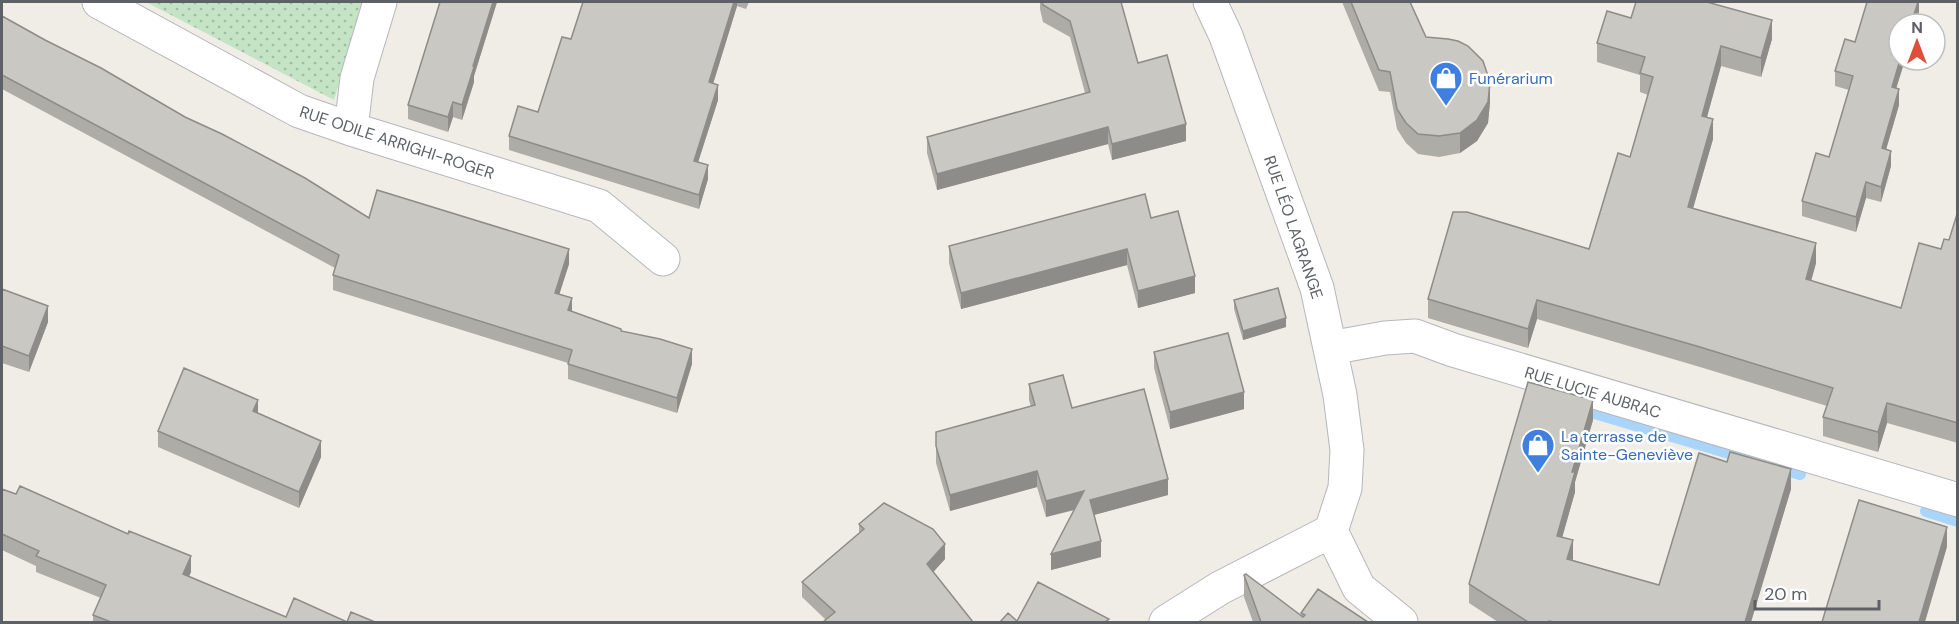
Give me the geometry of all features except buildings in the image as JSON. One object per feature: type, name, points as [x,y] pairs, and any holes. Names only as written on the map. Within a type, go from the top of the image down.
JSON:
[{"type":"street","name":"RUE ODILE ARRIGHI-ROGER","points":[[99,2],[299,111],[599,206],[663,259]]},
{"type":"street","points":[[351,129],[357,78],[380,2]]},
{"type":"street","name":"RUE LÉO LAGRANGE","points":[[1210,2],[1226,36],[1317,288],[1340,395],[1347,450],[1345,488],[1331,531]]},
{"type":"street","name":"RUE LUCIE AUBRAC","points":[[1330,348],[1385,338],[1415,336],[1453,350],[1958,500]]},
{"type":"street","points":[[1166,622],[1220,588],[1331,531],[1359,588],[1401,622]]},
{"type":"green space","points":[[146,2],[364,2],[334,100]]},
{"type":"waterway","points":[[1578,408],[1746,458]]},
{"type":"waterway","points":[[1777,467],[1800,474]]},
{"type":"waterway","points":[[1926,511],[1958,521]]},
{"type":"place","name":"Funérarium","points":[[1446,107]]},
{"type":"place","name":"La terrasse de Sainte-Geneviève","points":[[1538,474]]}]
